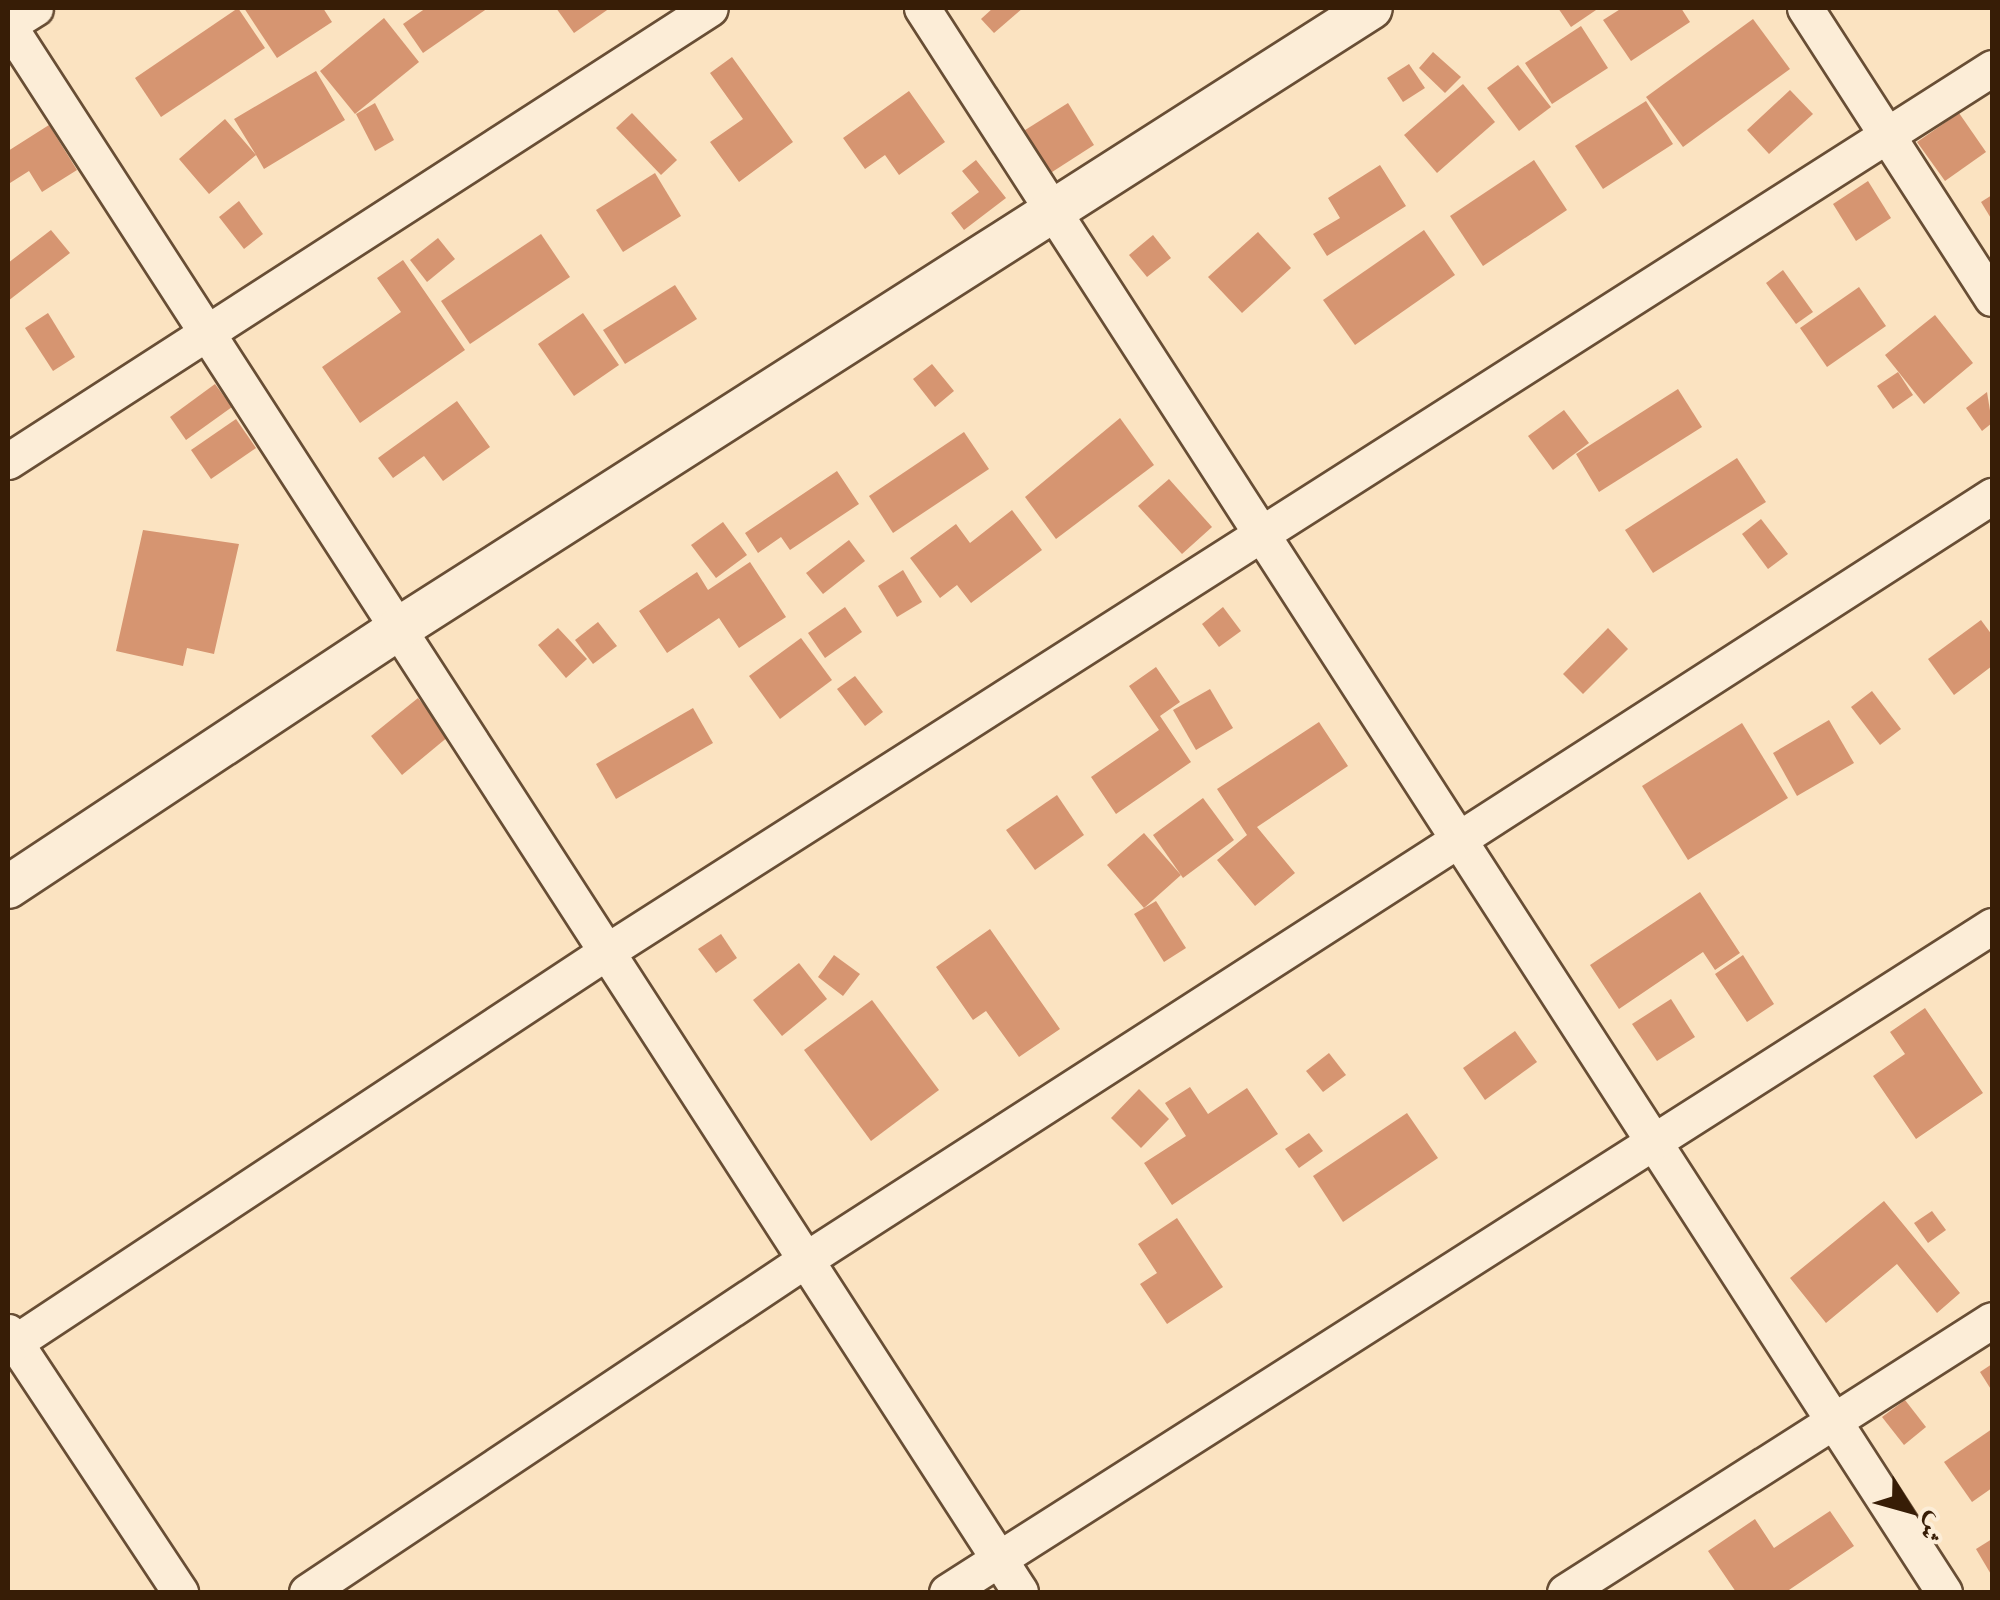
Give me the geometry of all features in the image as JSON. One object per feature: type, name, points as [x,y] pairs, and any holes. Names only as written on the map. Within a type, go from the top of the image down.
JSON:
[{"type":"street","points":[[35,8],[8,25],[1020,1592]]},
{"type":"street","points":[[8,461],[204,330],[710,8]]},
{"type":"street","points":[[922,8],[1944,1592]]},
{"type":"street","points":[[8,888],[398,629],[1371,8]]},
{"type":"street","points":[[1805,8],[1992,298]]},
{"type":"street","points":[[180,1592],[10,1341],[606,952],[1263,538],[1992,68]]},
{"type":"street","points":[[307,1592],[805,1260],[1460,842],[1992,496]]},
{"type":"street","points":[[947,1592],[1992,926]]},
{"type":"street","points":[[1566,1592],[1992,1320]]},
{"type":"building","points":[[238,8],[265,48],[161,117],[135,78]]},
{"type":"building","points":[[244,8],[323,8],[332,22],[277,58]]},
{"type":"building","points":[[426,8],[488,8],[423,53],[403,24]]},
{"type":"building","points":[[556,8],[610,8],[574,33]]},
{"type":"building","points":[[993,8],[1023,8],[994,33],[981,19]]},
{"type":"building","points":[[1558,8],[1599,8],[1571,27]]},
{"type":"building","points":[[1622,8],[1681,8],[1690,22],[1631,61],[1603,20]]},
{"type":"building","points":[[384,18],[419,62],[355,114],[320,71]]},
{"type":"building","points":[[1753,19],[1790,69],[1683,147],[1646,97]]},
{"type":"building","points":[[1581,26],[1608,68],[1552,104],[1525,63]]},
{"type":"building","points":[[1433,52],[1461,77],[1445,93],[1419,68]]},
{"type":"building","points":[[732,57],[793,142],[739,182],[710,142],[743,119],[710,73]]},
{"type":"building","points":[[1409,64],[1425,88],[1403,102],[1387,78]]},
{"type":"building","points":[[1518,65],[1551,107],[1519,131],[1487,88]]},
{"type":"building","points":[[316,71],[345,120],[264,169],[234,119]]},
{"type":"building","points":[[1463,84],[1495,122],[1437,173],[1404,135]]},
{"type":"building","points":[[1790,90],[1813,114],[1769,154],[1747,130]]},
{"type":"building","points":[[909,91],[945,142],[899,175],[885,155],[865,169],[843,138]]},
{"type":"building","points":[[1646,101],[1673,144],[1603,189],[1575,146]]},
{"type":"building","points":[[375,103],[394,140],[375,151],[356,114]]},
{"type":"building","points":[[1068,103],[1094,145],[1049,174],[1022,132]]},
{"type":"building","points":[[632,113],[677,160],[661,175],[616,128]]},
{"type":"building","points":[[1959,113],[1986,152],[1945,181],[1917,142]]},
{"type":"building","points":[[225,119],[256,155],[209,194],[179,159]]},
{"type":"building","points":[[49,125],[77,170],[42,192],[29,171],[10,183],[8,151]]},
{"type":"building","points":[[976,160],[1006,198],[964,230],[951,213],[979,192],[962,171]]},
{"type":"building","points":[[1534,160],[1567,210],[1483,266],[1450,216]]},
{"type":"building","points":[[1380,165],[1406,206],[1327,256],[1313,234],[1340,218],[1328,198]]},
{"type":"building","points":[[655,173],[681,216],[623,252],[596,210]]},
{"type":"building","points":[[1868,181],[1891,218],[1856,241],[1833,204]]},
{"type":"building","points":[[1992,195],[1992,220],[1981,202]]},
{"type":"building","points":[[239,201],[263,234],[244,249],[219,217]]},
{"type":"building","points":[[51,230],[70,253],[8,301],[8,263]]},
{"type":"building","points":[[1424,230],[1455,275],[1355,345],[1323,300]]},
{"type":"building","points":[[1258,232],[1291,268],[1242,313],[1208,277]]},
{"type":"building","points":[[541,234],[570,277],[470,344],[441,301]]},
{"type":"building","points":[[1153,235],[1171,258],[1147,277],[1129,255]]},
{"type":"building","points":[[438,238],[455,259],[427,282],[410,260]]},
{"type":"building","points":[[403,260],[465,350],[360,423],[322,367],[401,312],[377,278]]},
{"type":"building","points":[[1783,270],[1813,312],[1796,324],[1766,283]]},
{"type":"building","points":[[675,285],[697,319],[625,364],[603,330]]},
{"type":"building","points":[[1859,287],[1886,326],[1827,367],[1800,328]]},
{"type":"building","points":[[48,313],[75,357],[53,371],[25,328]]},
{"type":"building","points":[[583,313],[619,365],[574,396],[538,344]]},
{"type":"building","points":[[1935,315],[1973,363],[1924,404],[1885,355]]},
{"type":"building","points":[[932,364],[954,391],[935,407],[913,379]]},
{"type":"building","points":[[1898,372],[1913,395],[1893,409],[1877,386]]},
{"type":"building","points":[[215,384],[232,407],[186,440],[170,417]]},
{"type":"building","points":[[1678,389],[1702,427],[1599,492],[1576,454]]},
{"type":"building","points":[[1987,392],[1992,423],[1982,431],[1966,408]]},
{"type":"building","points":[[457,401],[490,447],[443,481],[424,456],[393,478],[378,458]]},
{"type":"building","points":[[1564,410],[1589,443],[1553,470],[1528,436]]},
{"type":"building","points":[[1120,418],[1154,465],[1056,539],[1025,497]]},
{"type":"building","points":[[236,419],[256,448],[211,479],[191,450]]},
{"type":"building","points":[[964,432],[989,469],[893,533],[869,496]]},
{"type":"building","points":[[1737,458],[1766,502],[1653,573],[1625,530]]},
{"type":"building","points":[[837,471],[859,504],[790,550],[781,537],[758,553],[745,533]]},
{"type":"building","points":[[1169,479],[1212,527],[1182,554],[1138,506]]},
{"type":"building","points":[[1012,510],[1042,550],[971,603],[957,585],[940,598],[910,558],[956,524],[970,543]]},
{"type":"building","points":[[1761,519],[1788,554],[1768,569],[1742,534]]},
{"type":"building","points":[[723,522],[747,555],[716,578],[691,545]]},
{"type":"building","points":[[143,530],[239,544],[214,654],[187,648],[183,666],[116,651]]},
{"type":"building","points":[[849,540],[865,561],[823,594],[806,573]]},
{"type":"building","points":[[750,562],[786,617],[739,648],[719,618],[667,653],[639,611],[697,572],[708,590]]},
{"type":"building","points":[[903,570],[922,602],[897,617],[878,586]]},
{"type":"building","points":[[845,607],[862,632],[825,658],[808,633]]},
{"type":"building","points":[[1223,607],[1241,631],[1219,647],[1202,624]]},
{"type":"building","points":[[1981,620],[1992,635],[1992,666],[1954,695],[1928,659]]},
{"type":"building","points":[[598,622],[617,646],[593,664],[575,640]]},
{"type":"building","points":[[558,628],[587,659],[566,678],[538,645]]},
{"type":"building","points":[[1608,628],[1628,649],[1583,694],[1563,674]]},
{"type":"building","points":[[801,638],[832,680],[780,719],[749,676]]},
{"type":"building","points":[[1156,667],[1180,702],[1160,716],[1191,762],[1116,814],[1091,777],[1159,730],[1129,686]]},
{"type":"building","points":[[855,676],[883,712],[865,726],[837,689]]},
{"type":"building","points":[[1210,689],[1233,728],[1196,750],[1173,710]]},
{"type":"building","points":[[1872,691],[1901,729],[1880,745],[1851,707]]},
{"type":"building","points":[[418,698],[449,736],[402,775],[371,736]]},
{"type":"building","points":[[693,708],[713,743],[616,799],[596,764]]},
{"type":"building","points":[[1829,720],[1854,763],[1797,796],[1773,753]]},
{"type":"building","points":[[1319,722],[1348,766],[1257,827],[1295,873],[1255,906],[1217,860],[1247,835],[1217,789]]},
{"type":"building","points":[[1742,723],[1788,798],[1688,860],[1642,786]]},
{"type":"building","points":[[1057,795],[1084,835],[1035,870],[1006,830]]},
{"type":"building","points":[[1203,798],[1234,840],[1183,878],[1153,835]]},
{"type":"building","points":[[1144,833],[1181,875],[1144,908],[1107,865]]},
{"type":"building","points":[[1700,892],[1740,953],[1715,970],[1703,952],[1619,1009],[1590,965]]},
{"type":"building","points":[[1156,901],[1186,948],[1164,962],[1134,914]]},
{"type":"building","points":[[990,929],[1060,1029],[1019,1057],[986,1011],[973,1020],[936,967]]},
{"type":"building","points":[[721,934],[737,958],[716,973],[698,949]]},
{"type":"building","points":[[834,955],[860,974],[843,996],[818,977]]},
{"type":"building","points":[[1743,955],[1774,1004],[1747,1022],[1715,974]]},
{"type":"building","points":[[799,963],[827,999],[782,1036],[753,1000]]},
{"type":"building","points":[[1671,999],[1695,1037],[1657,1061],[1632,1024]]},
{"type":"building","points":[[872,1000],[939,1090],[871,1141],[804,1050]]},
{"type":"building","points":[[1925,1008],[1983,1093],[1916,1139],[1873,1076],[1905,1054],[1890,1032]]},
{"type":"building","points":[[1515,1031],[1537,1062],[1485,1100],[1463,1068]]},
{"type":"building","points":[[1329,1053],[1346,1075],[1323,1092],[1306,1071]]},
{"type":"building","points":[[1190,1087],[1208,1114],[1247,1088],[1278,1134],[1172,1205],[1144,1163],[1186,1136],[1165,1103]]},
{"type":"building","points":[[1139,1089],[1169,1119],[1141,1148],[1111,1118]]},
{"type":"building","points":[[1407,1113],[1438,1158],[1343,1222],[1313,1176]]},
{"type":"building","points":[[1309,1133],[1323,1151],[1299,1168],[1285,1149]]},
{"type":"building","points":[[1884,1201],[1960,1293],[1937,1313],[1897,1264],[1826,1323],[1790,1278]]},
{"type":"building","points":[[1932,1211],[1946,1230],[1928,1243],[1914,1223]]},
{"type":"building","points":[[1177,1218],[1223,1287],[1167,1324],[1140,1284],[1157,1273],[1138,1244]]},
{"type":"building","points":[[1992,1364],[1992,1391],[1980,1372]]},
{"type":"building","points":[[1905,1400],[1926,1427],[1904,1445],[1882,1417]]},
{"type":"building","points":[[1992,1429],[1992,1488],[1972,1502],[1944,1462]]},
{"type":"building","points":[[1830,1511],[1854,1546],[1786,1592],[1736,1592],[1708,1551],[1755,1519],[1774,1548]]},
{"type":"building","points":[[1992,1539],[1992,1576],[1976,1549]]}]
